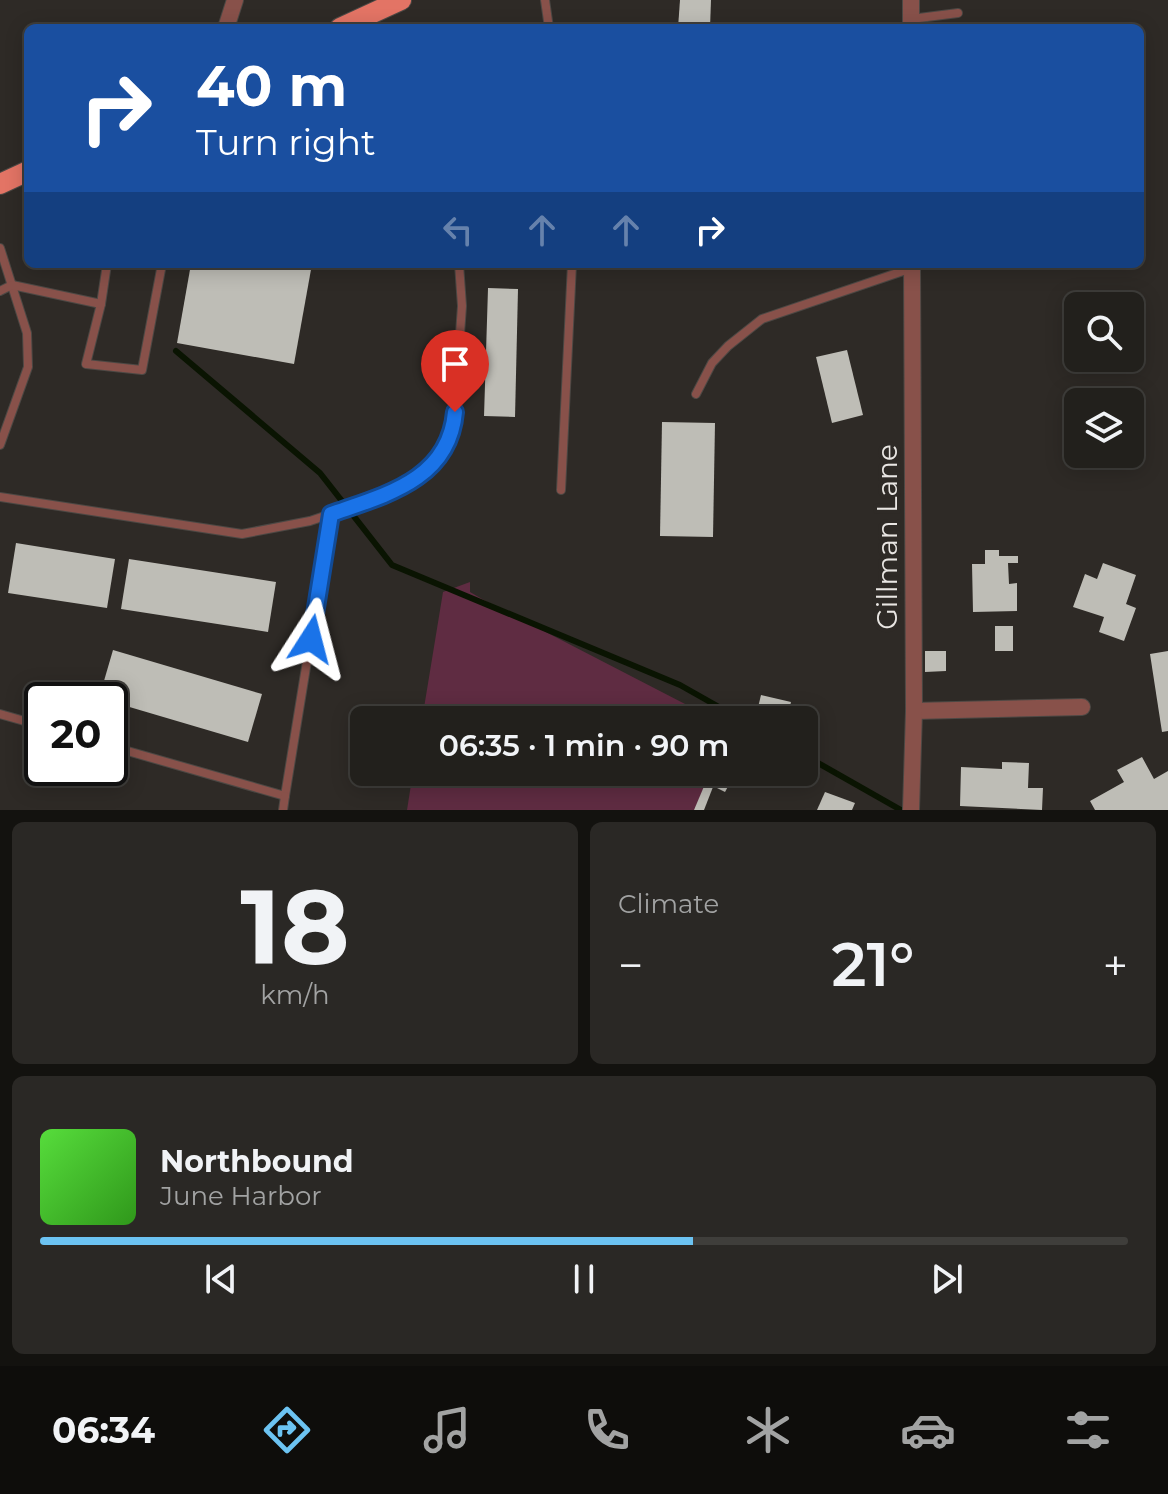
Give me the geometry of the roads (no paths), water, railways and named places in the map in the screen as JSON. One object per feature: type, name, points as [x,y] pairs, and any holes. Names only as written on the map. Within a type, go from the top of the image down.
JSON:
[{"type":"main road","points":[[349,24],[401,0]]},
{"type":"main road","points":[[0,184],[24,173]]},
{"type":"street","points":[[227,24],[235,0]]},
{"type":"street","points":[[911,0],[911,23]]},
{"type":"street","name":"Gillman Lane","points":[[911,810],[914,711],[912,268]]},
{"type":"street","points":[[914,711],[1082,707]]},
{"type":"lane","points":[[545,0],[548,24]]},
{"type":"lane","points":[[911,23],[958,13]]},
{"type":"lane","points":[[0,248],[27,333],[28,367],[0,445]]},
{"type":"lane","points":[[106,268],[86,364],[142,370],[161,268]]},
{"type":"lane","points":[[0,497],[242,534],[310,521],[402,490],[441,457],[453,431],[462,306],[459,268]]},
{"type":"lane","points":[[561,490],[572,268]]},
{"type":"lane","points":[[696,394],[712,363],[762,319],[906,268]]},
{"type":"lane","points":[[0,291],[12,285],[101,304]]},
{"type":"lane","points":[[283,810],[331,514]]},
{"type":"lane","points":[[0,714],[24,721]]},
{"type":"lane","points":[[128,751],[285,796]]},
{"type":"waterway","points":[[176,351],[320,473],[392,565],[680,685],[717,706]]},
{"type":"waterway","points":[[818,763],[901,810]]}]
